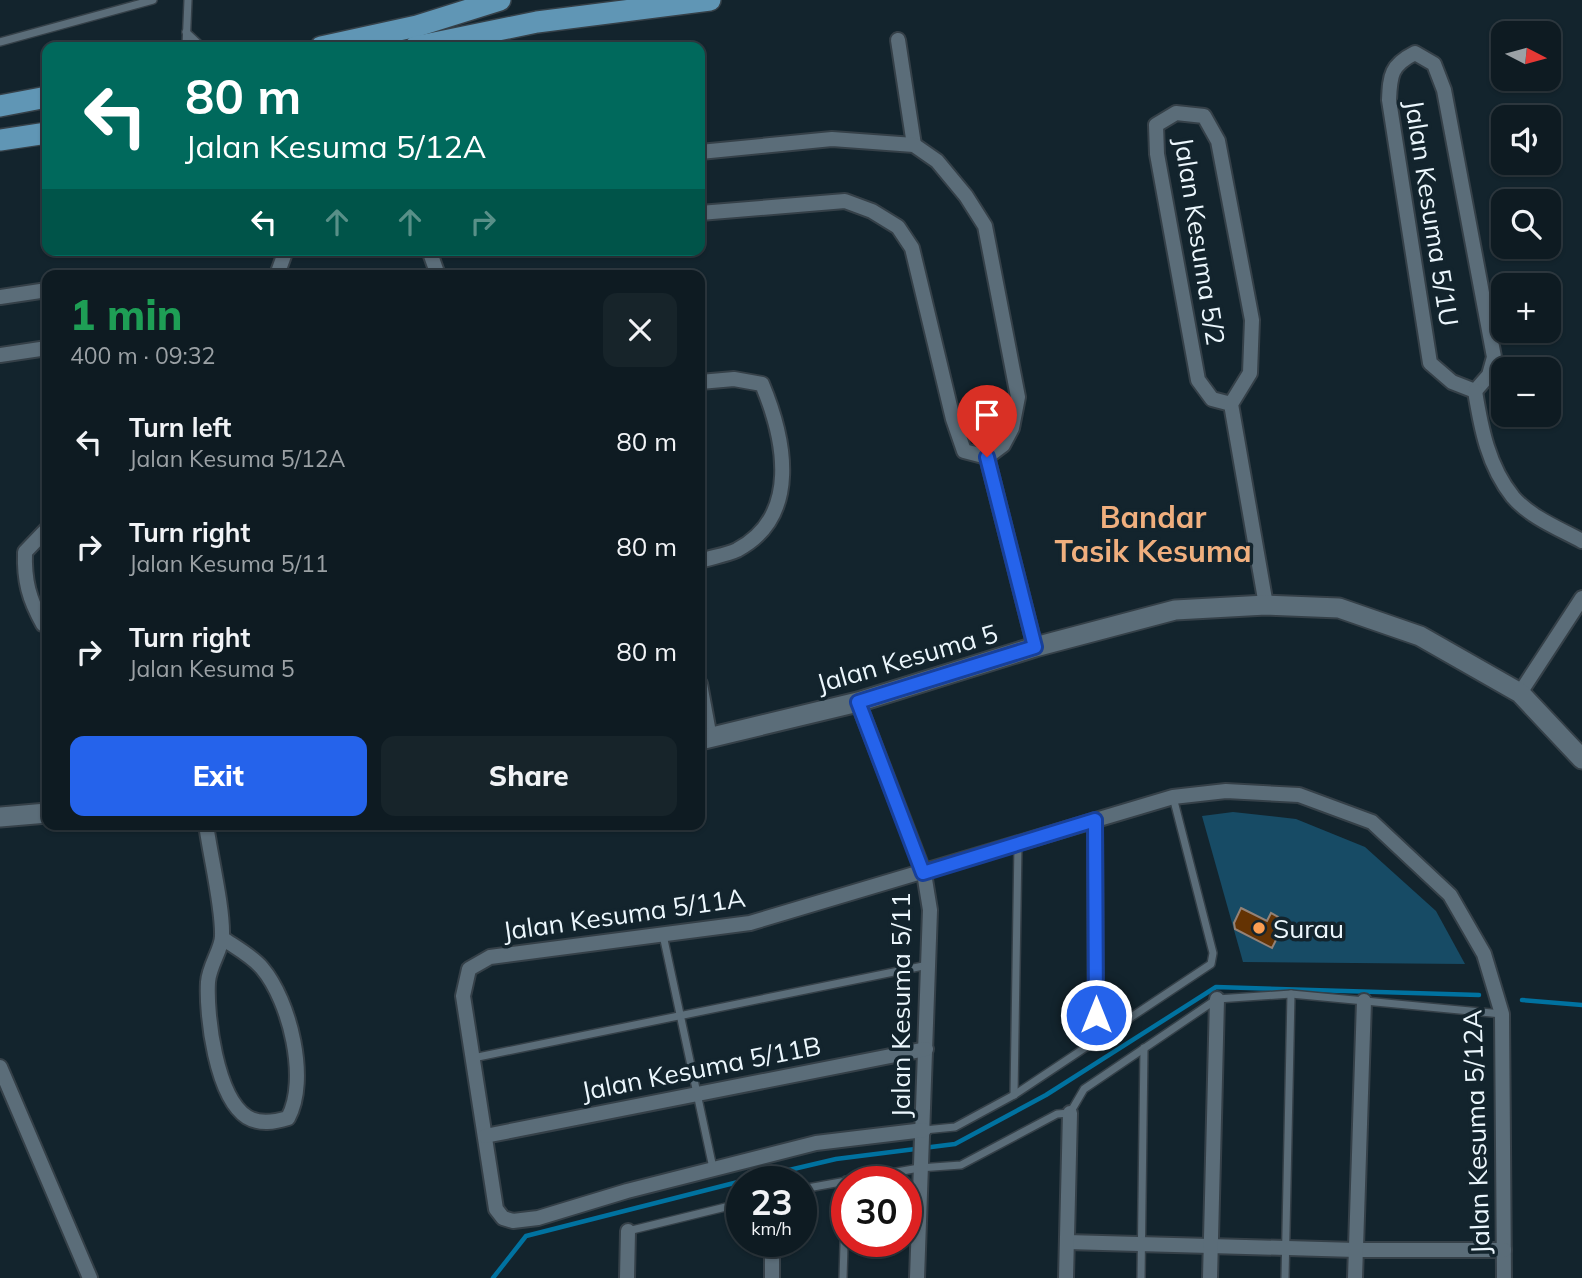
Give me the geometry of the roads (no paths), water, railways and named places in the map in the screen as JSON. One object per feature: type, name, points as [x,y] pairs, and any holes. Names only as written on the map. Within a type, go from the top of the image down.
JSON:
[{"type":"main road","points":[[416,37],[432,12],[463,0]]},
{"type":"main road","points":[[368,42],[416,37],[500,0]]},
{"type":"main road","points":[[537,22],[598,0]]},
{"type":"main road","points":[[451,42],[537,22],[710,0]]},
{"type":"main road","points":[[416,37],[435,42]]},
{"type":"main road","points":[[0,106],[42,98]]},
{"type":"main road","points":[[0,140],[42,134]]},
{"type":"street","points":[[898,40],[914,145]]},
{"type":"street","name":"Jalan Kesuma 5/1U","points":[[1415,53],[1434,64],[1444,90],[1493,357],[1489,375],[1475,391],[1451,382],[1430,363],[1389,100],[1390,79],[1398,62],[1415,53]]},
{"type":"street","name":"Jalan Kesuma 5/2","points":[[1176,113],[1204,116],[1218,141],[1252,320],[1251,373],[1231,404],[1212,399],[1198,380],[1157,154],[1156,125],[1176,113]]},
{"type":"street","points":[[705,152],[832,139],[914,145],[937,161],[966,196],[985,226],[1018,397],[1012,428],[1003,445],[987,457]]},
{"type":"street","points":[[705,214],[845,201],[872,211],[898,227],[912,248],[953,419],[964,451],[987,457]]},
{"type":"street","points":[[0,297],[42,291]]},
{"type":"street","points":[[0,355],[42,349]]},
{"type":"street","points":[[705,382],[734,379],[762,384],[771,405],[783,472],[780,502],[766,526],[737,550],[705,560]]},
{"type":"street","points":[[1475,391],[1484,444],[1514,498],[1541,519],[1582,541]]},
{"type":"street","points":[[1231,404],[1266,605]]},
{"type":"street","points":[[987,457],[1035,647]]},
{"type":"street","points":[[42,535],[25,552],[24,579],[31,603],[42,620]]},
{"type":"street","points":[[1520,693],[1582,598]]},
{"type":"street","name":"Jalan Kesuma 5","points":[[705,739],[858,702],[1035,647],[1175,610],[1266,605],[1339,608],[1420,636],[1520,693],[1582,759]]},
{"type":"street","name":"Jalan Kesuma 5/11","points":[[858,702],[923,873],[930,910],[917,1278]]},
{"type":"street","name":"Jalan Kesuma 5/12A","points":[[923,873],[1172,796],[1226,791],[1299,795],[1372,822],[1450,895],[1483,954],[1502,1014],[1504,1278]]},
{"type":"street","points":[[0,817],[42,813]]},
{"type":"street","points":[[1095,820],[1096,1043]]},
{"type":"street","points":[[207,830],[222,938],[213,957],[208,982],[213,1052],[223,1084],[246,1117],[270,1124],[288,1118],[297,1102],[299,1062],[280,999],[262,968],[222,938]]},
{"type":"street","name":"Jalan Kesuma 5/11A","points":[[922,1149],[817,1143],[713,1168],[538,1218],[513,1221],[503,1218],[496,1209],[463,996],[469,969],[490,957],[750,923],[923,873]]},
{"type":"street","points":[[1210,1278],[1217,999]]},
{"type":"street","points":[[1355,1278],[1364,1001]]},
{"type":"street","name":"Jalan Kesuma 5/11B","points":[[485,1136],[926,1049]]},
{"type":"street","points":[[0,1067],[90,1278]]},
{"type":"street","points":[[1066,1278],[1070,1113]]},
{"type":"street","points":[[627,1278],[628,1230]]},
{"type":"street","points":[[1067,1242],[1286,1246],[1356,1251],[1504,1250]]},
{"type":"street","points":[[772,1257],[772,1278]]},
{"type":"lane","points":[[0,42],[153,0]]},
{"type":"lane","points":[[186,42],[188,0]]},
{"type":"lane","points":[[185,31],[197,42]]},
{"type":"lane","points":[[880,1166],[922,1149],[955,1127],[1014,1095],[1096,1043],[1211,964],[1213,953],[1172,796]]},
{"type":"lane","points":[[1014,1095],[1018,844]]},
{"type":"lane","points":[[663,935],[713,1168]]},
{"type":"lane","points":[[472,1059],[928,965]]},
{"type":"lane","points":[[922,1149],[961,1165],[1057,1114],[1070,1113],[1084,1089],[1217,999],[1291,995],[1502,1014]]},
{"type":"lane","points":[[1285,1278],[1291,995]]},
{"type":"lane","points":[[1141,1278],[1144,1048]]},
{"type":"lane","points":[[628,1230],[726,1207]]},
{"type":"lane","points":[[843,1278],[844,1257]]},
{"type":"waterway","points":[[806,1166],[836,1159],[955,1144],[1046,1095],[1216,987],[1479,995]]},
{"type":"waterway","points":[[1522,1000],[1582,1005]]},
{"type":"waterway","points":[[493,1278],[526,1236],[726,1185]]},
{"type":"place","name":"Surau","points":[[1259,928]]},
{"type":"district","name":"Bandar Tasik Kesuma","points":[[1153,534]]}]
